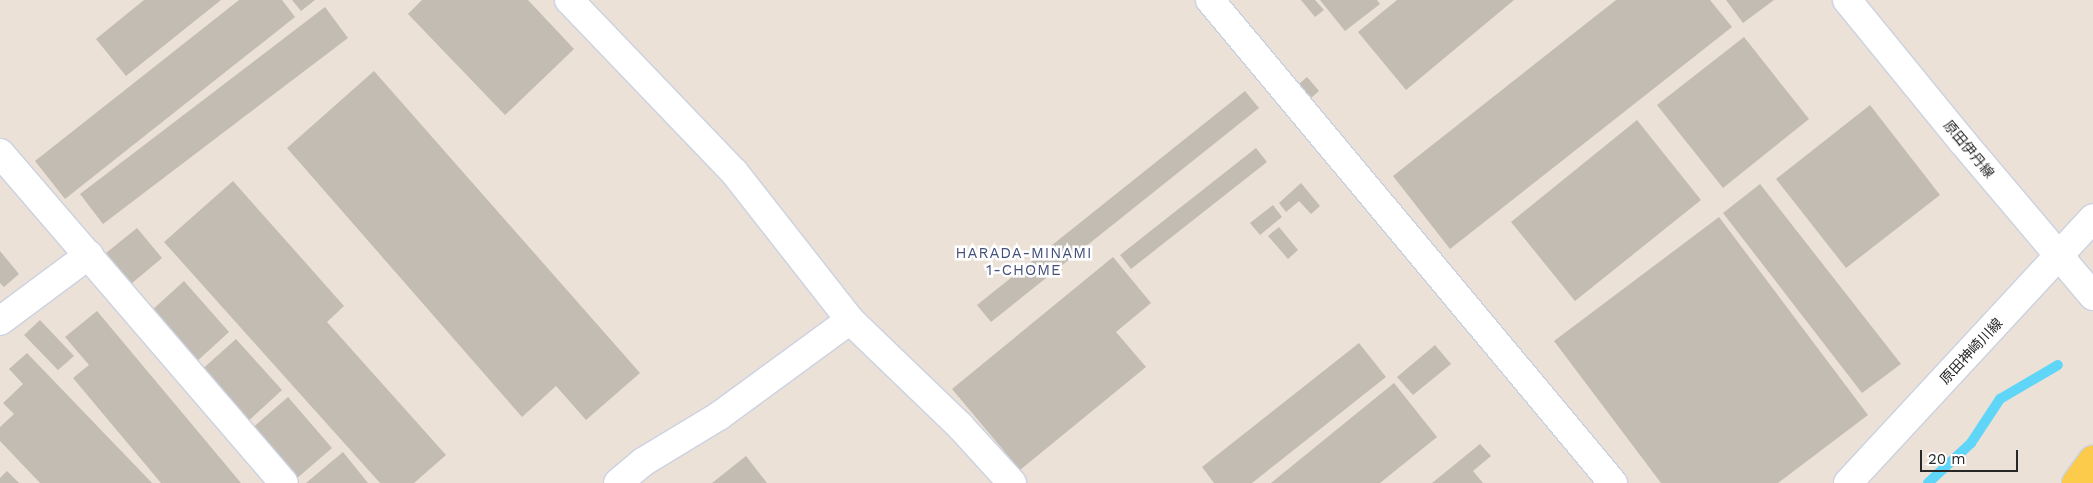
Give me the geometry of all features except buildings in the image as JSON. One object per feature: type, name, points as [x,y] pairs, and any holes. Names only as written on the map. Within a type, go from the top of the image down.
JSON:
[{"type":"main road","points":[[2076,483],[2093,460]]},
{"type":"street","points":[[569,0],[734,172],[850,320],[960,426],[1012,483]]},
{"type":"street","points":[[1210,0],[1614,483]]},
{"type":"street","name":"原田伊丹線","points":[[1847,0],[2093,296]]},
{"type":"street","points":[[0,153],[89,254],[284,483]]},
{"type":"street","name":"原田神崎川線","points":[[1848,483],[2093,218]]},
{"type":"street","points":[[0,321],[89,254]]},
{"type":"street","points":[[618,483],[644,462],[719,416],[850,320]]},
{"type":"waterway","points":[[1928,483],[1971,443],[2000,399],[2058,365]]},
{"type":"district","name":"HARADA-MINAMI 1-CHOME","points":[[1024,262]]}]
